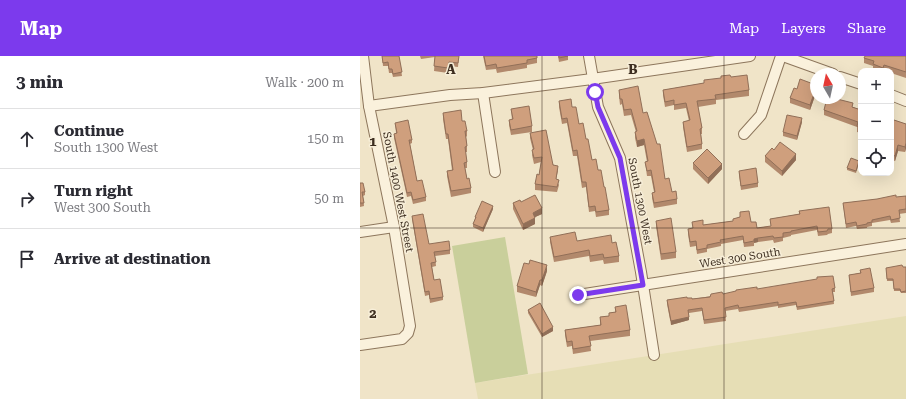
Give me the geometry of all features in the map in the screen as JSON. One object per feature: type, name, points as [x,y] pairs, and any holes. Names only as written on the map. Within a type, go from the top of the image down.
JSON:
[{"type":"street","name":"South 1400 West Street","points":[[360,345],[402,339],[408,333],[410,326],[394,227],[369,106],[363,56]]},
{"type":"street","name":"South 1300 West","points":[[589,56],[598,107],[620,158],[654,355]]},
{"type":"street","points":[[369,106],[592,79],[750,56]]},
{"type":"street","points":[[744,134],[761,115],[782,56],[816,68]]},
{"type":"street","points":[[846,78],[858,83]]},
{"type":"street","points":[[483,93],[495,172]]},
{"type":"street","points":[[894,96],[906,100]]},
{"type":"street","points":[[360,232],[394,227]]},
{"type":"street","name":"West 300 South","points":[[578,295],[906,244]]},
{"type":"shaded area","points":[[906,316],[906,399],[478,399],[475,383]]},
{"type":"green space","points":[[505,237],[528,374],[475,383],[452,246]]},
{"type":"building","points":[[382,56],[399,56],[402,72],[393,74],[392,69],[389,69],[388,62],[383,63]]},
{"type":"building","points":[[435,56],[459,56],[458,63],[449,62],[448,68],[434,66]]},
{"type":"building","points":[[484,56],[537,56],[537,58],[527,60],[527,63],[497,68],[496,64],[486,66]]},
{"type":"building","points":[[865,56],[906,56],[906,72],[884,65],[883,68],[873,64],[874,61],[864,58]]},
{"type":"building","points":[[730,75],[731,77],[747,75],[749,90],[715,95],[716,99],[697,101],[702,128],[700,129],[702,144],[687,147],[683,122],[690,120],[686,103],[674,105],[674,100],[665,102],[663,90],[704,83],[704,80],[721,78],[721,76]]},
{"type":"building","points":[[800,79],[810,83],[810,105],[790,98],[794,88],[797,89]]},
{"type":"building","points":[[638,86],[643,113],[647,112],[657,144],[660,144],[665,179],[669,178],[672,192],[676,191],[677,199],[654,203],[652,193],[655,192],[651,170],[647,171],[645,162],[648,161],[644,139],[637,141],[635,132],[637,131],[631,109],[624,110],[622,99],[620,99],[619,90]]},
{"type":"building","points":[[571,99],[572,107],[576,107],[579,124],[583,123],[592,160],[596,159],[598,170],[601,170],[609,210],[596,212],[595,206],[589,207],[586,182],[582,182],[577,150],[573,151],[567,118],[562,119],[559,101]]},
{"type":"building","points":[[846,101],[853,103],[852,107],[858,109],[858,122],[824,110],[826,104],[846,104]]},
{"type":"building","points":[[529,106],[532,126],[511,130],[509,120],[513,119],[511,109]]},
{"type":"building","points":[[461,110],[462,121],[465,121],[467,131],[465,131],[467,146],[465,147],[467,162],[464,163],[467,179],[469,178],[471,188],[451,191],[447,171],[453,170],[448,134],[446,134],[443,113]]},
{"type":"building","points":[[787,115],[802,118],[797,136],[783,132]]},
{"type":"building","points":[[408,120],[412,140],[409,140],[417,181],[422,180],[426,197],[413,200],[411,192],[407,193],[394,134],[397,133],[395,123]]},
{"type":"building","points":[[894,120],[906,124],[905,147],[898,145],[895,156]]},
{"type":"building","points":[[546,130],[553,165],[558,166],[556,179],[559,180],[557,187],[535,184],[537,174],[539,175],[542,157],[534,158],[532,150],[534,149],[530,133]]},
{"type":"building","points":[[780,142],[796,154],[782,171],[765,156],[772,148],[774,150]]},
{"type":"building","points":[[707,149],[722,164],[708,178],[693,163]]},
{"type":"building","points":[[851,158],[858,161],[856,171],[847,168]]},
{"type":"building","points":[[756,168],[758,183],[741,186],[739,171]]},
{"type":"building","points":[[360,183],[363,183],[365,192],[362,192],[364,203],[360,203]]},
{"type":"building","points":[[535,195],[542,208],[533,213],[535,218],[523,224],[513,203],[520,200],[521,202]]},
{"type":"building","points":[[896,195],[896,197],[906,196],[906,209],[899,210],[900,218],[891,220],[890,216],[872,220],[872,222],[867,224],[857,226],[856,222],[846,224],[843,203]]},
{"type":"building","points":[[482,201],[493,206],[483,228],[473,224]]},
{"type":"building","points":[[829,207],[832,229],[828,229],[827,231],[818,232],[817,226],[783,233],[783,237],[774,238],[773,236],[758,238],[754,239],[754,241],[744,243],[743,236],[720,240],[721,242],[707,245],[707,248],[697,250],[696,241],[690,242],[688,229],[693,228],[692,222],[703,220],[703,225],[733,221],[733,219],[740,217],[740,212],[749,211],[751,222],[756,222],[757,228],[771,226],[770,219],[800,214],[799,211]]},
{"type":"building","points":[[423,214],[429,244],[449,241],[450,250],[434,252],[436,262],[431,263],[434,280],[440,279],[443,297],[430,299],[429,291],[425,292],[412,216]]},
{"type":"building","points":[[671,218],[676,252],[661,254],[656,221]]},
{"type":"building","points":[[575,232],[577,241],[611,235],[612,243],[616,242],[619,256],[604,258],[603,254],[590,256],[589,250],[554,257],[550,237]]},
{"type":"building","points":[[530,260],[547,265],[536,292],[517,286],[524,263],[529,264]]},
{"type":"building","points":[[902,265],[903,267],[906,267],[906,291],[901,292],[900,289],[894,289],[893,279],[887,279],[886,268]]},
{"type":"building","points":[[870,268],[874,288],[851,292],[849,275],[861,273],[860,270]]},
{"type":"building","points":[[833,276],[835,288],[832,289],[834,301],[797,307],[796,302],[778,305],[778,302],[739,308],[738,305],[725,308],[726,317],[704,320],[702,308],[688,310],[689,317],[671,321],[667,300],[687,297],[692,299],[710,297],[711,294],[722,292],[723,294],[736,290],[757,287],[757,289],[817,279],[817,277]]},
{"type":"building","points":[[540,303],[553,327],[542,334],[528,310]]},
{"type":"building","points":[[626,305],[630,330],[589,336],[591,346],[573,349],[572,341],[567,342],[565,330],[601,325],[600,317],[609,316],[609,313],[616,312],[615,307]]},
{"type":"route","points":[[578,295],[643,285],[620,158],[598,107],[595,92]]}]
